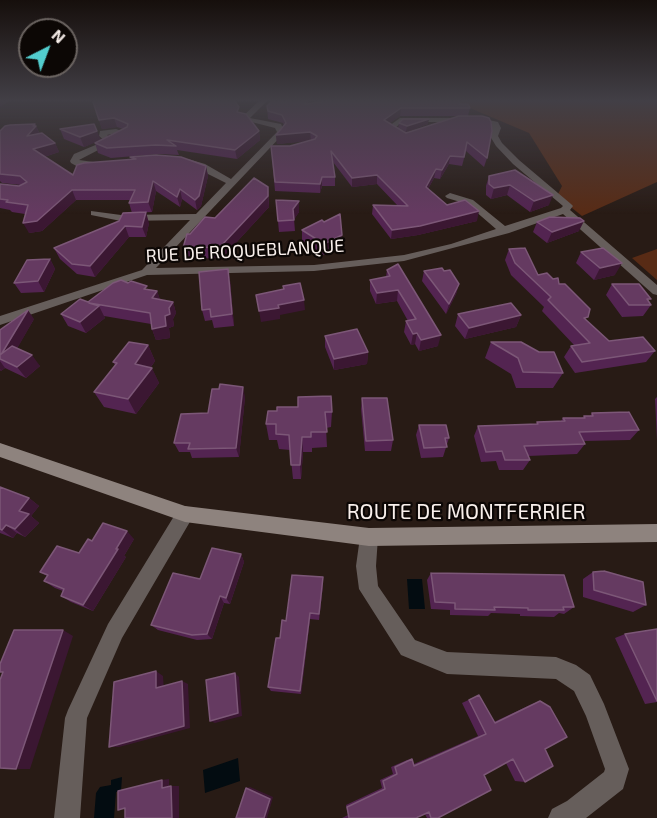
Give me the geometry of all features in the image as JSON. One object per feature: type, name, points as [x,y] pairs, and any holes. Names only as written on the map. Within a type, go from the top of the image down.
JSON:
[{"type":"street","points":[[146,272],[275,138]]},
{"type":"street","points":[[495,138],[516,162],[568,207],[565,210],[657,291]]},
{"type":"street","points":[[108,164],[80,165],[74,161],[77,156],[111,141]]},
{"type":"street","points":[[265,149],[282,149]]},
{"type":"street","points":[[176,160],[201,166],[232,183]]},
{"type":"street","points":[[450,196],[470,202],[505,231]]},
{"type":"street","name":"RUE DE ROQUEBLANQUE","points":[[0,321],[146,272],[314,268],[404,258],[505,231],[565,210]]},
{"type":"street","points":[[95,213],[121,218],[200,217]]},
{"type":"street","name":"ROUTE DE MONTFERRIER","points":[[0,450],[185,514],[369,537],[657,533]]},
{"type":"street","points":[[67,818],[76,718],[115,631],[185,514]]},
{"type":"street","points":[[369,537],[366,566],[369,589],[408,648],[447,663],[556,668],[582,683],[596,712],[617,769],[614,780],[576,810],[561,818]]},
{"type":"shaded area","points":[[532,138],[657,138],[657,182],[582,216],[557,196],[562,186]]},
{"type":"shaded area","points":[[657,249],[657,280],[632,258]]},
{"type":"shaded area","points":[[407,579],[422,579],[425,609],[409,609]]},
{"type":"shaded area","points":[[238,758],[240,781],[205,793],[203,770]]},
{"type":"shaded area","points":[[122,777],[121,791],[116,792],[114,818],[94,818],[96,793],[100,787],[111,785],[111,780]]},
{"type":"building","points":[[0,138],[49,138],[55,143],[33,149],[73,175],[77,165],[84,163],[156,155],[181,157],[206,166],[199,196],[195,200],[180,189],[177,197],[153,181],[148,202],[129,203],[135,190],[72,190],[37,221],[23,223],[28,205],[0,199],[0,184],[19,186],[27,182],[20,176],[0,174]]},
{"type":"building","points":[[105,138],[250,138],[235,150],[167,140],[176,146],[107,148],[95,143]]},
{"type":"building","points":[[491,138],[487,158],[467,142],[464,157],[450,156],[442,170],[436,169],[426,187],[447,205],[465,200],[479,211],[420,226],[392,230],[373,205],[408,206],[377,175],[352,178],[331,151],[335,177],[322,177],[320,184],[275,182],[271,146],[290,146],[315,139]]},
{"type":"building","points":[[515,170],[553,195],[534,201],[510,185],[494,188],[489,184],[489,176]]},
{"type":"building","points":[[254,178],[268,187],[268,196],[220,247],[183,248],[187,234],[190,234],[205,217],[215,218]]},
{"type":"building","points":[[276,200],[299,201],[293,209],[294,220],[278,221]]},
{"type":"building","points":[[146,212],[142,227],[125,226],[90,266],[72,264],[54,248],[119,221],[123,213]]},
{"type":"building","points":[[340,214],[342,235],[324,244],[302,230],[322,220],[324,222]]},
{"type":"building","points":[[550,217],[580,218],[584,221],[552,232],[537,222]]},
{"type":"building","points":[[525,248],[538,275],[547,273],[553,279],[558,278],[559,284],[565,284],[590,309],[588,317],[584,318],[609,341],[643,337],[655,351],[582,362],[571,346],[590,343],[548,300],[551,297],[515,263],[509,249]]},
{"type":"building","points":[[603,248],[622,263],[600,268],[581,252]]},
{"type":"building","points":[[50,259],[38,281],[14,283],[27,260]]},
{"type":"building","points":[[398,264],[441,335],[421,340],[417,333],[413,334],[406,321],[416,319],[398,290],[377,293],[370,280],[390,276],[387,270]]},
{"type":"building","points":[[442,268],[444,271],[450,270],[459,284],[449,304],[424,271]]},
{"type":"building","points":[[228,269],[232,314],[211,317],[210,309],[202,310],[199,272]]},
{"type":"building","points":[[121,280],[147,286],[144,289],[157,291],[152,298],[173,302],[169,308],[170,314],[165,316],[166,326],[152,329],[150,313],[89,303],[99,306],[80,322],[61,314],[80,299],[88,302],[113,283]]},
{"type":"building","points":[[300,283],[304,300],[278,305],[279,308],[259,311],[256,295]]},
{"type":"building","points":[[612,284],[639,284],[651,299],[647,299],[651,305],[629,305]]},
{"type":"building","points":[[511,303],[521,315],[469,328],[458,314]]},
{"type":"building","points":[[28,310],[2,353],[0,355],[0,330]]},
{"type":"building","points":[[357,329],[368,352],[334,359],[325,336]]},
{"type":"building","points":[[129,342],[148,345],[135,364],[152,368],[128,399],[94,392],[117,363],[113,362]]},
{"type":"building","points":[[491,342],[521,342],[539,352],[554,352],[563,373],[523,372],[518,358]]},
{"type":"building","points":[[12,346],[32,355],[17,367],[0,359],[0,355]]},
{"type":"building","points":[[220,384],[243,387],[236,448],[188,449],[190,443],[174,443],[181,414],[208,413],[212,389],[219,389]]},
{"type":"building","points":[[331,396],[332,412],[325,412],[327,432],[311,432],[311,437],[302,437],[300,465],[291,465],[289,435],[276,434],[276,424],[266,424],[268,411],[277,411],[277,407],[298,407],[298,397]]},
{"type":"building","points":[[362,398],[387,398],[393,440],[366,441]]},
{"type":"building","points":[[629,412],[639,430],[579,432],[585,444],[524,446],[530,460],[505,460],[502,451],[486,452],[478,426],[538,424],[537,422],[565,421],[563,418],[585,418],[584,416],[593,416],[592,413]]},
{"type":"building","points":[[419,425],[446,425],[449,438],[445,438],[447,447],[424,448]]},
{"type":"building","points":[[0,487],[29,498],[19,511],[29,514],[15,529],[6,525],[2,530],[0,529]]},
{"type":"building","points":[[103,523],[127,531],[83,605],[61,596],[64,589],[44,581],[48,575],[40,572],[57,546],[79,553],[88,539],[92,541]]},
{"type":"building","points":[[212,548],[241,554],[226,598],[220,596],[207,634],[192,635],[151,625],[173,573],[200,579]]},
{"type":"building","points":[[604,571],[643,582],[646,605],[594,590],[593,572]]},
{"type":"building","points":[[431,573],[564,575],[574,607],[563,607],[564,610],[494,607],[495,610],[455,609],[455,603],[435,602]]},
{"type":"building","points":[[292,575],[323,577],[319,614],[310,613],[300,691],[268,687],[276,638],[280,638],[282,620],[286,621]]},
{"type":"building","points":[[657,629],[657,701],[625,634]]},
{"type":"building","points":[[14,630],[63,630],[16,769],[0,768],[0,680],[3,672],[0,672],[0,664]]},
{"type":"building","points":[[156,671],[156,688],[182,681],[184,726],[109,747],[114,682]]},
{"type":"building","points":[[235,673],[238,713],[210,721],[206,680]]},
{"type":"building","points":[[479,695],[495,723],[540,701],[550,707],[567,737],[545,749],[553,766],[525,782],[513,759],[484,775],[491,790],[438,818],[431,818],[429,812],[416,818],[349,818],[347,807],[385,789],[383,781],[397,774],[395,767],[412,759],[414,766],[486,734],[469,700]]},
{"type":"building","points":[[162,780],[162,788],[171,786],[172,818],[125,818],[125,808],[118,810],[118,791]]},
{"type":"building","points":[[246,788],[270,799],[264,818],[236,818]]}]
